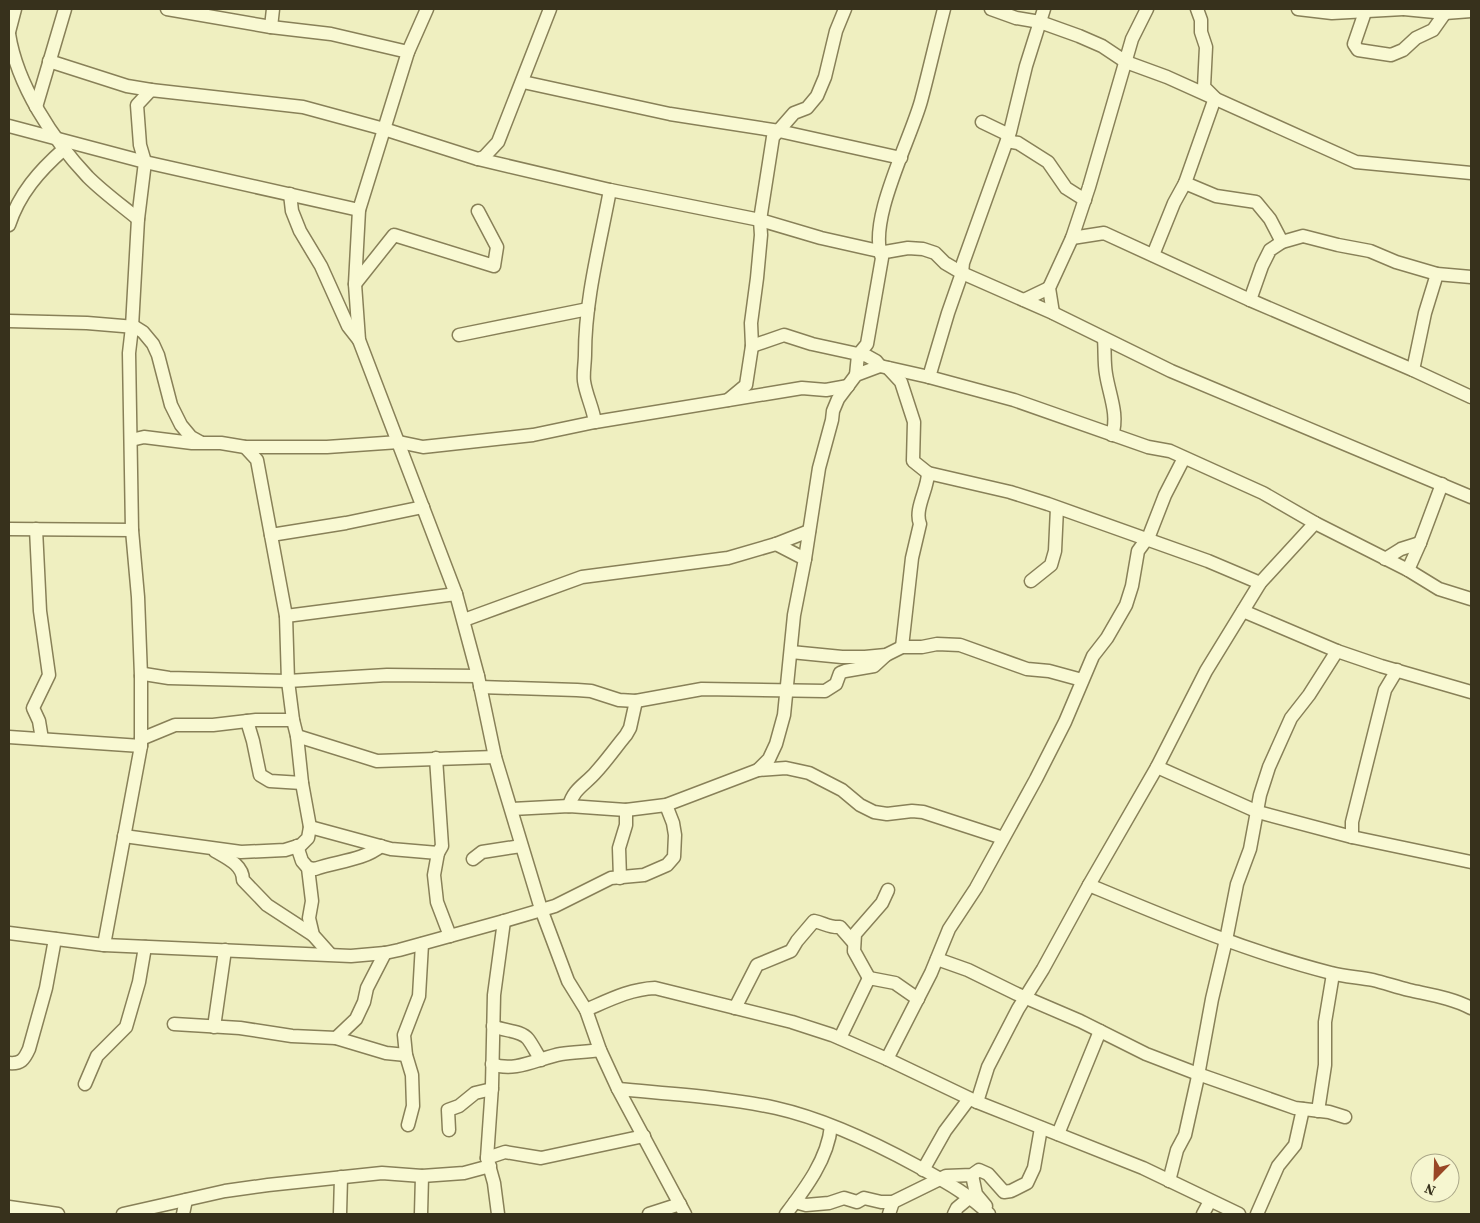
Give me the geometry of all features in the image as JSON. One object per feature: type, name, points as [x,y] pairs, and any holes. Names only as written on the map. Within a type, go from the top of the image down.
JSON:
[{"type":"street","points":[[16,9],[9,33],[11,49],[36,107],[61,144],[89,178],[138,218]]},
{"type":"street","points":[[36,107],[65,9]]},
{"type":"street","points":[[167,9],[271,27],[331,34],[408,52]]},
{"type":"street","points":[[245,9],[244,13],[250,23]]},
{"type":"street","points":[[271,27],[273,9]]},
{"type":"street","points":[[359,340],[355,284],[359,210],[408,52],[427,9]]},
{"type":"street","points":[[478,159],[484,157],[498,142],[550,9]]},
{"type":"street","points":[[728,400],[746,385],[752,346],[750,323],[760,244],[760,220],[773,137],[794,113],[808,108],[818,96],[825,77],[836,31],[845,9]]},
{"type":"street","points":[[758,770],[769,760],[776,744],[784,715],[794,615],[810,531],[819,468],[833,411],[838,400],[856,375],[858,355],[867,344],[882,258],[879,251],[878,230],[920,103],[944,9]]},
{"type":"street","points":[[991,9],[1016,18],[1040,22],[1064,30],[1102,46],[1126,62],[1167,77],[1356,162],[1471,173]]},
{"type":"street","points":[[928,377],[964,263],[1008,138],[1026,66],[1044,9]]},
{"type":"street","points":[[1053,313],[1049,288],[1072,238],[1085,200],[1132,39],[1148,9]]},
{"type":"street","points":[[1197,9],[1206,47],[1204,87],[1215,98]]},
{"type":"street","points":[[1298,9],[1332,13],[1404,9],[1471,11]]},
{"type":"street","points":[[1365,12],[1354,44],[1358,50],[1391,55],[1403,50],[1416,38],[1433,30],[1442,11]]},
{"type":"street","points":[[49,61],[127,86],[304,108],[384,129],[478,159],[610,190],[760,220],[821,238],[879,251],[885,252],[908,248],[923,249],[935,253],[945,263],[962,273],[1053,313],[1180,375],[1442,484],[1471,498]]},
{"type":"street","points":[[523,82],[670,114],[779,131],[901,158]]},
{"type":"street","points":[[104,945],[141,743],[138,596],[132,530],[129,352],[138,218],[145,162],[140,145],[137,104],[151,90]]},
{"type":"street","points":[[1153,255],[1174,203],[1185,183],[1215,98]]},
{"type":"street","points":[[982,122],[1048,162],[1066,188],[1085,200]]},
{"type":"street","points":[[9,126],[61,144],[359,210]]},
{"type":"street","points":[[9,225],[22,194],[61,144]]},
{"type":"street","points":[[1185,183],[1216,196],[1256,202],[1270,219],[1282,242]]},
{"type":"street","points":[[595,422],[594,410],[589,401],[584,381],[585,334],[610,190]]},
{"type":"street","points":[[290,194],[292,211],[300,231],[321,266],[348,326],[359,340],[456,594],[479,682],[495,756],[512,809],[521,846],[541,909],[568,981],[586,1010],[600,1050],[618,1089],[682,1209],[649,1214]]},
{"type":"street","points":[[355,284],[394,235],[494,266],[497,247],[478,211]]},
{"type":"street","points":[[1072,238],[1104,233],[1250,300],[1471,397]]},
{"type":"street","points":[[1250,300],[1270,250],[1282,242],[1303,236],[1338,245],[1370,250],[1396,262],[1437,274],[1471,277]]},
{"type":"street","points":[[1413,370],[1425,313],[1437,274]]},
{"type":"street","points":[[1024,300],[1049,288]]},
{"type":"street","points":[[459,335],[588,309]]},
{"type":"street","points":[[9,321],[87,323],[135,327],[144,332],[158,355],[166,390],[181,425],[191,437],[200,442]]},
{"type":"street","points":[[752,346],[784,336],[866,356],[876,361],[901,382],[914,422],[913,461],[928,473],[1010,492],[1208,561],[1260,583]]},
{"type":"street","points":[[1104,339],[1105,371],[1115,416],[1112,435]]},
{"type":"street","points":[[856,375],[884,367],[928,377],[1014,400],[1148,447],[1170,451],[1263,493],[1315,523],[1408,570],[1439,589],[1471,599]]},
{"type":"street","points":[[746,385],[758,395]]},
{"type":"street","points":[[131,440],[144,437],[221,443],[245,447],[327,447],[399,442],[423,447],[533,435],[595,422],[802,388],[826,390],[848,386]]},
{"type":"street","points":[[124,836],[241,852],[285,850],[297,846],[308,838],[310,827],[288,681],[286,616],[257,460],[245,447]]},
{"type":"street","points":[[886,1059],[937,959],[948,930],[956,916],[970,899],[1036,778],[1093,656],[1114,627],[1126,605],[1132,586],[1138,551],[1147,539],[1165,495],[1184,458]]},
{"type":"street","points":[[902,647],[912,558],[920,524],[918,519],[928,473]]},
{"type":"street","points":[[1408,570],[1442,484]]},
{"type":"street","points":[[270,535],[346,523],[423,507]]},
{"type":"street","points":[[1031,580],[1052,565],[1055,552],[1057,508]]},
{"type":"street","points":[[923,1170],[945,1131],[973,1100],[988,1067],[1026,997],[1157,768],[1206,671],[1242,611],[1260,583],[1315,523]]},
{"type":"street","points":[[9,529],[132,530]]},
{"type":"street","points":[[36,529],[40,610],[48,675],[33,708],[39,721],[42,739]]},
{"type":"street","points":[[464,620],[582,577],[728,558],[776,544],[810,531]]},
{"type":"street","points":[[1385,559],[1401,549],[1420,543]]},
{"type":"street","points":[[776,544],[805,559]]},
{"type":"street","points":[[286,616],[456,594]]},
{"type":"street","points":[[1242,611],[1337,651],[1471,692]]},
{"type":"street","points":[[791,652],[842,657],[886,654],[902,647],[922,647],[937,644],[960,645],[1027,670],[1049,671],[1082,680]]},
{"type":"street","points":[[1169,1181],[1177,1150],[1185,1135],[1237,884],[1250,849],[1260,795],[1269,767],[1291,718],[1309,695],[1337,651]]},
{"type":"street","points":[[141,676],[144,674],[169,678],[288,681],[387,675],[577,690],[591,692],[608,698],[636,701],[702,689],[825,691],[836,684],[840,674],[845,671],[874,666],[886,654]]},
{"type":"street","points":[[1381,666],[1384,690]]},
{"type":"street","points":[[1352,837],[1352,822],[1384,690],[1397,670]]},
{"type":"street","points":[[569,806],[576,790],[594,775],[626,735],[630,728],[636,701]]},
{"type":"street","points":[[9,737],[141,743],[175,725],[293,720]]},
{"type":"street","points":[[247,721],[260,775],[270,781],[302,783]]},
{"type":"street","points":[[297,736],[377,760],[495,756]]},
{"type":"street","points":[[436,758],[442,846],[438,853],[434,875],[437,902],[450,936]]},
{"type":"street","points":[[512,809],[569,806],[626,810],[666,805],[758,770],[786,768],[809,772],[842,790],[860,805],[874,812],[887,814],[912,811],[923,812],[1002,838]]},
{"type":"street","points":[[1157,768],[1258,812],[1352,837],[1471,862]]},
{"type":"street","points":[[9,933],[104,945],[350,956],[385,953],[555,906],[611,878],[644,876],[667,865],[674,857],[675,835],[673,823],[666,805]]},
{"type":"street","points":[[620,878],[619,848],[626,825],[626,810]]},
{"type":"street","points":[[310,827],[391,849],[438,853]]},
{"type":"street","points":[[297,846],[302,860],[308,868],[312,901],[309,918],[313,935]]},
{"type":"street","points":[[308,868],[315,869],[358,858],[381,846]]},
{"type":"street","points":[[473,859],[482,852],[521,846]]},
{"type":"street","points":[[211,848],[232,861],[243,874],[243,880],[267,905],[313,935],[330,954]]},
{"type":"street","points":[[1089,885],[1182,924],[1261,952],[1333,974],[1434,994],[1471,1008]]},
{"type":"street","points":[[869,978],[854,950],[855,934],[882,903],[888,890]]},
{"type":"street","points":[[498,1214],[494,1183],[488,1162],[494,995],[504,921]]},
{"type":"street","points":[[735,1008],[757,966],[791,951],[814,921],[831,928],[840,927],[854,943]]},
{"type":"street","points":[[9,1063],[17,1064],[25,1058],[29,1049],[46,988],[55,939]]},
{"type":"street","points":[[408,1125],[413,1106],[412,1075],[406,1055],[404,1035],[419,996],[422,944]]},
{"type":"street","points":[[84,1084],[97,1056],[126,1027],[139,982],[146,946]]},
{"type":"street","points":[[214,1028],[224,950]]},
{"type":"street","points":[[336,1038],[356,1019],[364,1002],[367,988],[385,953]]},
{"type":"street","points":[[937,959],[968,970],[1146,1054],[1295,1108],[1345,1117]]},
{"type":"street","points":[[1318,1111],[1325,1065],[1325,1022],[1333,974]]},
{"type":"street","points":[[869,978],[895,983],[918,998]]},
{"type":"street","points":[[840,1038],[869,978]]},
{"type":"street","points":[[586,1010],[630,991],[642,988],[655,988],[792,1022],[840,1038],[973,1100],[1138,1167],[1239,1214]]},
{"type":"street","points":[[174,1024],[214,1028],[240,1028],[292,1036],[336,1038],[386,1053],[406,1055]]},
{"type":"street","points":[[493,1026],[502,1030],[519,1033],[528,1038],[532,1048],[541,1060]]},
{"type":"street","points":[[1058,1134],[1100,1031]]},
{"type":"street","points":[[492,1064],[500,1067],[531,1063],[560,1054],[600,1050]]},
{"type":"street","points":[[449,1130],[448,1110],[459,1106],[474,1093],[492,1089]]},
{"type":"street","points":[[618,1089],[752,1104],[800,1114],[897,1155],[940,1179],[988,1213]]},
{"type":"street","points":[[1257,1214],[1278,1166],[1295,1145],[1303,1108]]},
{"type":"street","points":[[786,1214],[816,1170],[828,1144],[832,1126]]},
{"type":"street","points":[[795,1202],[806,1205],[829,1203],[844,1198],[857,1202],[864,1198],[881,1202],[894,1202],[946,1176],[972,1175],[980,1170],[988,1174],[1004,1192],[1011,1191],[1027,1183],[1034,1168],[1041,1128]]},
{"type":"street","points":[[123,1214],[225,1191],[341,1177],[382,1173],[422,1176],[464,1173],[505,1152],[541,1158],[644,1136]]},
{"type":"street","points":[[972,1175],[976,1194],[985,1204],[988,1213]]},
{"type":"street","points":[[421,1214],[422,1176]]},
{"type":"street","points":[[340,1214],[341,1177]]},
{"type":"street","points":[[954,1214],[969,1198]]},
{"type":"street","points":[[183,1214],[186,1200]]},
{"type":"street","points":[[1203,1214],[1210,1201]]},
{"type":"street","points":[[889,1214],[894,1202]]},
{"type":"street","points":[[9,1207],[58,1214]]}]
